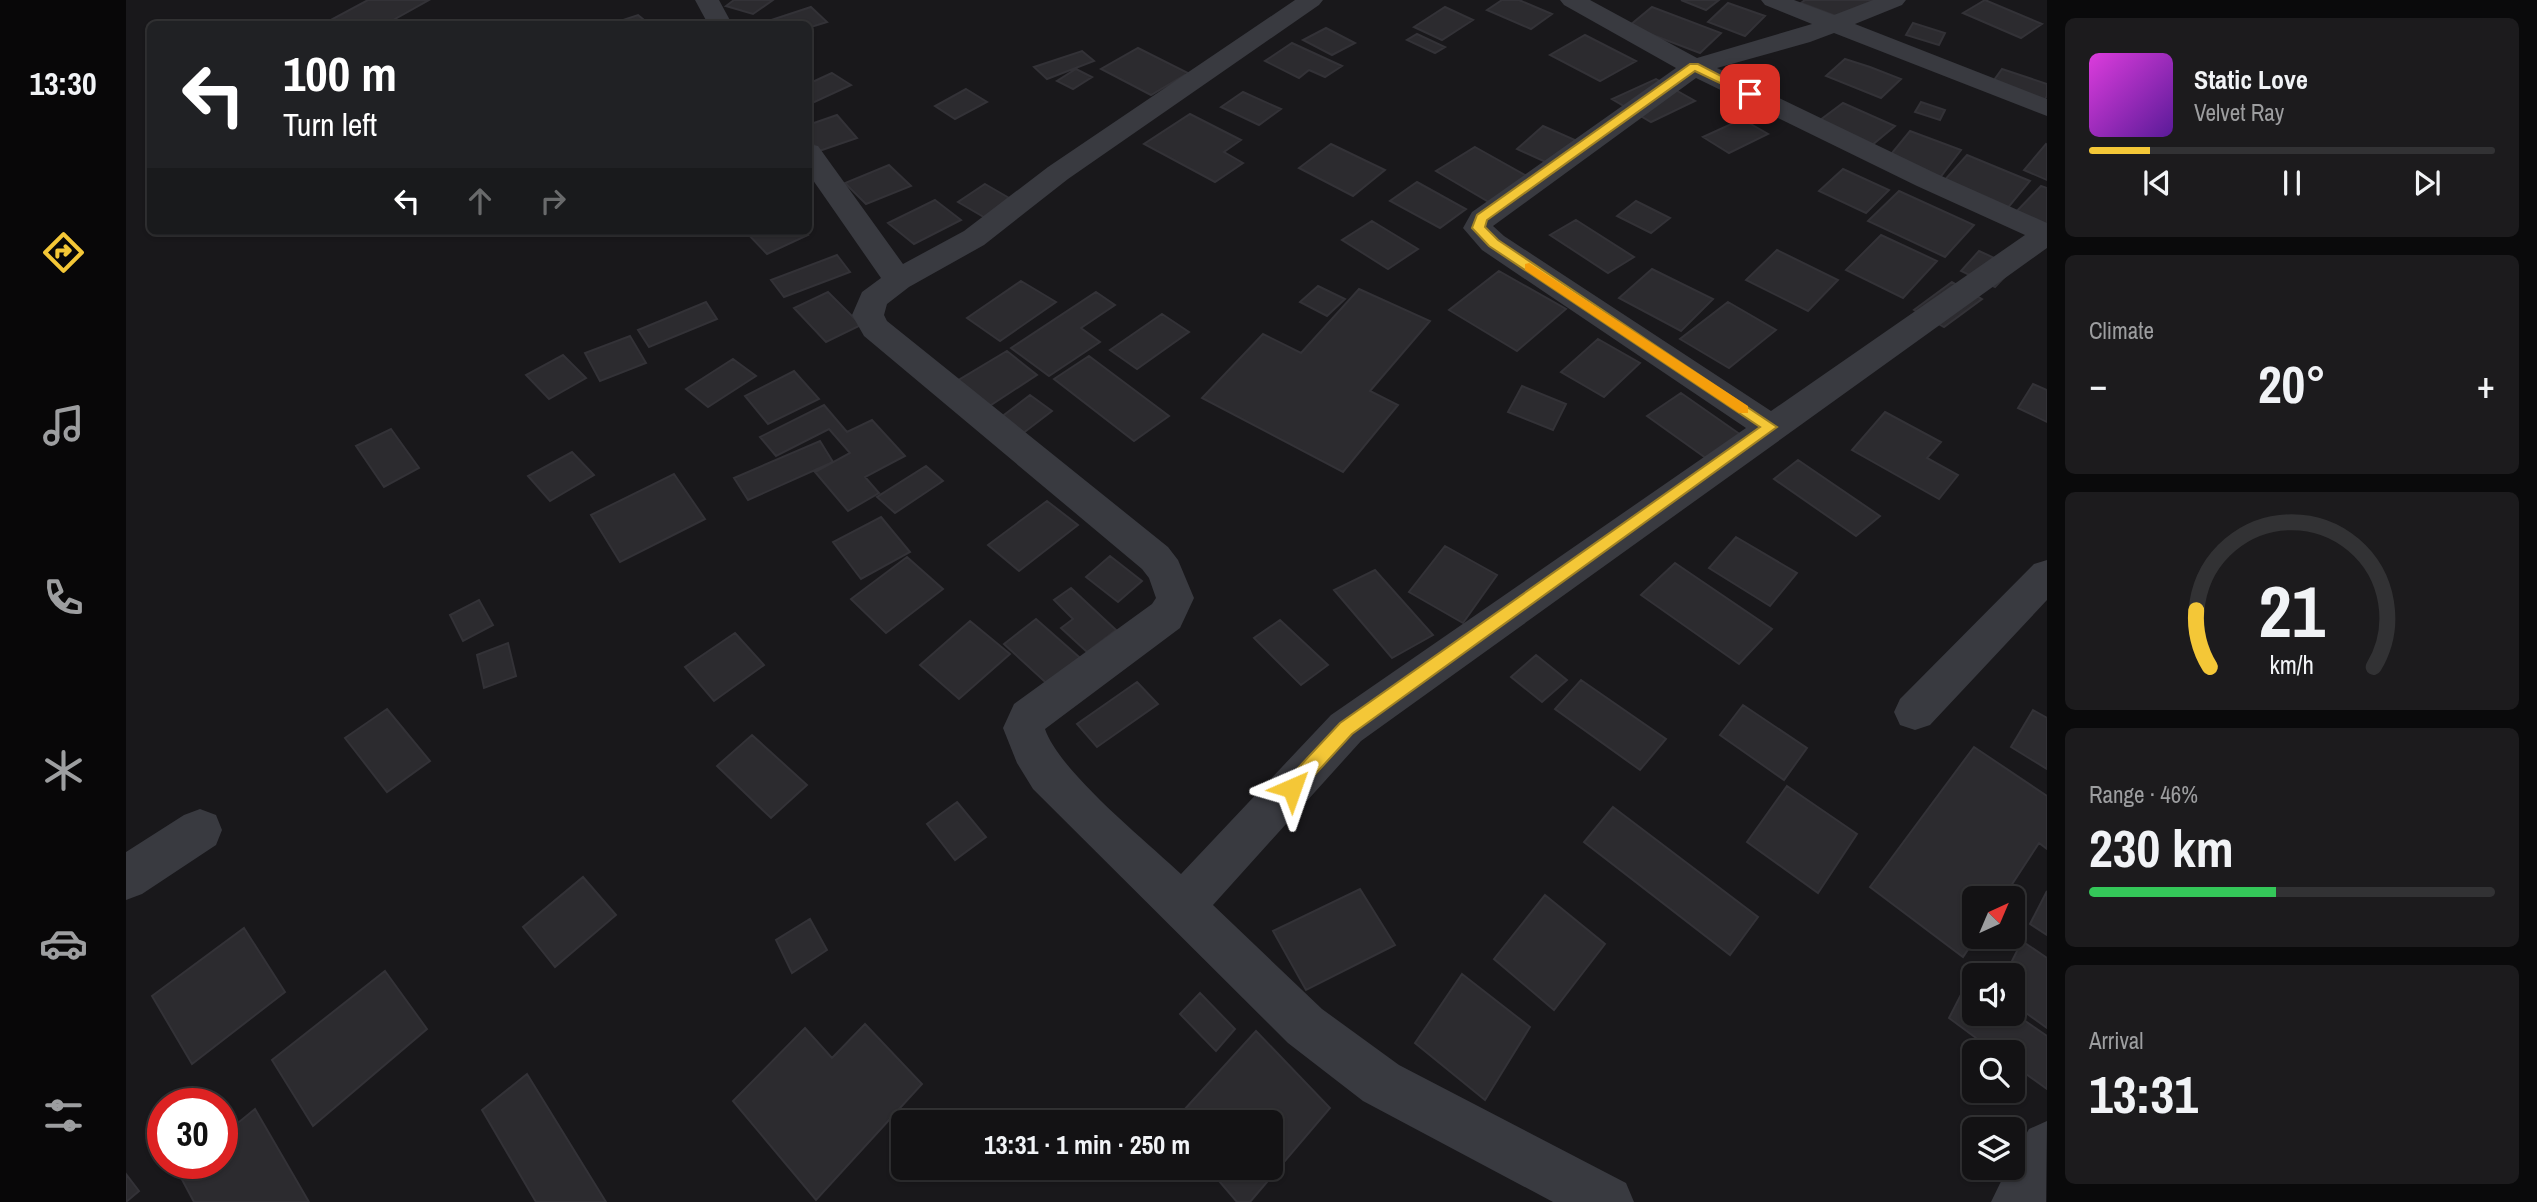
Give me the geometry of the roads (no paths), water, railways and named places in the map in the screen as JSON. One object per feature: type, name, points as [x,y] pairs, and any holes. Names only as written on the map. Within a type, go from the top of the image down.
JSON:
[{"type":"street","points":[[707,0],[718,21]]},
{"type":"street","points":[[1311,0],[1058,173],[974,238],[898,280],[873,299],[868,309],[875,328],[1155,558],[1171,583],[1175,598],[1166,616],[1038,708],[1024,728],[1037,761],[1053,781],[1306,1026],[1381,1083],[1607,1202]]},
{"type":"street","points":[[1572,0],[1694,66],[1927,180],[2047,234]]},
{"type":"street","points":[[1773,0],[2047,108]]},
{"type":"street","points":[[1770,427],[1493,243],[1478,228],[1482,218],[1694,66],[1835,26],[1894,0]]},
{"type":"street","points":[[812,158],[898,280]]},
{"type":"street","points":[[1182,906],[1346,728],[2047,234]]},
{"type":"street","points":[[1915,712],[2047,575]]},
{"type":"street","points":[[126,878],[200,830]]},
{"type":"street","points":[[2018,1202],[2047,1147]]}]
